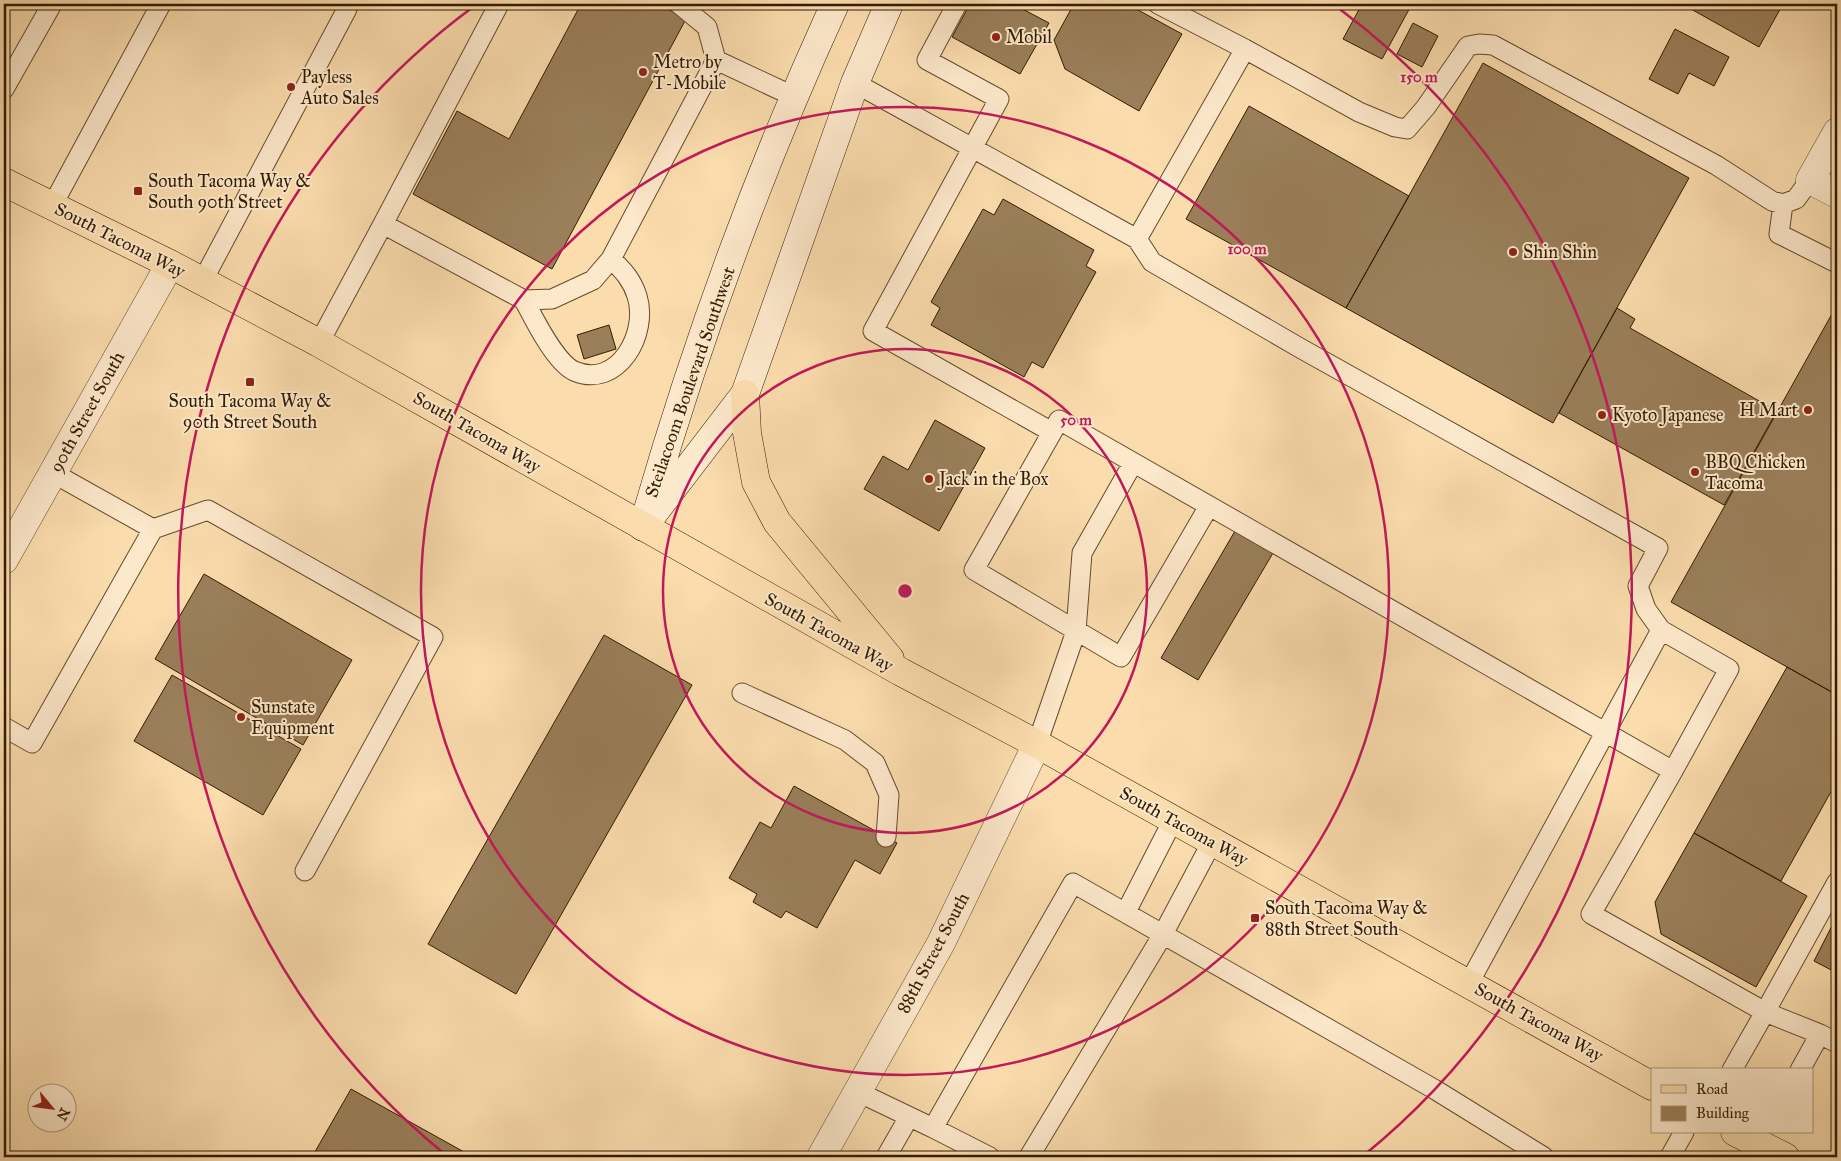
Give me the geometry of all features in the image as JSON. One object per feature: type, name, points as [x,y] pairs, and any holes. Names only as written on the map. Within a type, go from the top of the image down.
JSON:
[{"type":"main road","name":"Steilacoom Boulevard Southwest","points":[[643,526],[674,419],[762,177],[836,4]]},
{"type":"main road","name":"Steilacoom Boulevard Southwest","points":[[643,526],[745,394],[855,83],[889,4]]},
{"type":"main road","points":[[1837,132],[1810,180],[1837,194]]},
{"type":"main road","name":"South Tacoma Way","points":[[4,182],[170,264],[319,343],[901,672],[1037,744],[1651,1085]]},
{"type":"main road","name":"90th Street South","points":[[4,560],[170,264]]},
{"type":"main road","points":[[745,394],[747,433],[756,482],[777,522],[901,672]]},
{"type":"main road","name":"88th Street South","points":[[820,1157],[941,943],[1037,744]]},
{"type":"main road","points":[[1752,1136],[1785,1157]]},
{"type":"lane","points":[[4,89],[52,4]]},
{"type":"lane","points":[[52,206],[161,4]]},
{"type":"lane","points":[[319,343],[499,4]]},
{"type":"lane","points":[[383,224],[524,300],[552,299],[593,280],[611,259],[716,60],[707,26],[680,4]]},
{"type":"lane","points":[[957,4],[927,60],[999,99],[873,331],[1052,432]]},
{"type":"lane","points":[[1158,4],[1245,49],[1358,112],[1395,128],[1407,129],[1468,46],[1479,44],[1493,45],[1716,165],[1772,201],[1783,204],[1796,199],[1810,180]]},
{"type":"lane","points":[[202,282],[347,9]]},
{"type":"lane","points":[[1137,239],[1245,49]]},
{"type":"lane","points":[[716,60],[795,97]]},
{"type":"lane","points":[[855,83],[1137,239],[1152,262],[1300,348],[1658,548],[1638,586],[1646,610],[1661,630],[1729,669],[1591,914],[1764,1012],[1820,1034],[1837,1043]]},
{"type":"lane","points":[[1783,204],[1779,234],[1837,264]]},
{"type":"lane","points":[[524,300],[546,342],[573,370],[593,375],[614,368],[626,358],[634,344],[639,329],[640,313],[638,298],[632,282],[611,259]]},
{"type":"lane","points":[[1209,506],[1121,657],[974,570],[1059,420],[1673,771]]},
{"type":"lane","points":[[1037,744],[1076,630],[1082,553],[1133,463]]},
{"type":"lane","points":[[53,473],[153,529]]},
{"type":"lane","points":[[4,727],[32,743],[153,529],[208,510],[433,637],[305,871]]},
{"type":"lane","points":[[1468,983],[1661,630]]},
{"type":"lane","points":[[742,693],[845,740],[875,762],[889,795],[886,837]]},
{"type":"lane","points":[[1126,912],[1173,820]]},
{"type":"lane","points":[[1029,1157],[1162,936],[1212,842]]},
{"type":"lane","points":[[1733,1068],[1837,882]]},
{"type":"lane","points":[[933,1128],[1073,883],[1126,912],[1162,936],[1434,1089],[1544,1157]]},
{"type":"lane","points":[[1801,1068],[1820,1034]]},
{"type":"lane","points":[[858,1092],[990,1157]]},
{"type":"lane","points":[[886,1157],[909,1116]]},
{"type":"lane","points":[[1670,1157],[1683,1134]]},
{"type":"building","points":[[581,4],[659,4],[686,19],[552,269],[413,194],[457,111],[509,139]]},
{"type":"building","points":[[970,4],[1013,4],[1049,23],[1020,74],[952,37]]},
{"type":"building","points":[[1074,4],[1127,4],[1182,34],[1139,111],[1065,69],[1054,40]]},
{"type":"building","points":[[1362,4],[1412,4],[1382,59],[1343,39]]},
{"type":"building","points":[[1682,4],[1783,4],[1759,47]]},
{"type":"building","points":[[1413,23],[1438,36],[1422,67],[1397,54]]},
{"type":"building","points":[[1675,29],[1729,57],[1714,86],[1689,73],[1678,94],[1649,79]]},
{"type":"building","name":"Shin Shin","points":[[1483,63],[1689,178],[1553,423],[1346,308]]},
{"type":"building","points":[[1249,106],[1409,196],[1346,308],[1186,219]]},
{"type":"building","points":[[1003,199],[1094,250],[1086,266],[1096,272],[1043,368],[1032,362],[1024,377],[931,325],[940,308],[931,302],[983,209],[994,215]]},
{"type":"building","points":[[1617,308],[1635,319],[1630,328],[1777,411],[1724,505],[1559,413]]},
{"type":"building","name":"H Mart","points":[[1833,312],[1837,314],[1837,695],[1671,602]]},
{"type":"building","points":[[609,325],[616,349],[584,359],[577,335]]},
{"type":"building","points":[[935,420],[985,448],[939,531],[864,489],[883,456],[908,470]]},
{"type":"building","points":[[1235,531],[1273,553],[1198,680],[1161,658]]},
{"type":"building","points":[[204,574],[352,660],[303,745],[155,659]]},
{"type":"building","points":[[604,635],[692,685],[516,994],[428,944]]},
{"type":"building","points":[[1787,667],[1837,695],[1837,781],[1781,881],[1694,833]]},
{"type":"building","points":[[172,675],[301,749],[263,815],[134,741]]},
{"type":"building","points":[[794,786],[897,843],[880,874],[855,860],[817,928],[786,911],[781,918],[753,902],[757,894],[729,878],[760,822],[771,828]]},
{"type":"building","points":[[1694,833],[1807,896],[1756,987],[1661,934],[1655,902]]},
{"type":"building","points":[[1837,916],[1837,973],[1814,961]]},
{"type":"building","points":[[351,1089],[473,1157],[312,1157]]},
{"type":"place","name":"Mobil","points":[[996,37]]},
{"type":"place","name":"Metro by T-Mobile","points":[[643,72]]},
{"type":"place","name":"Payless Auto Sales","points":[[291,87]]},
{"type":"place","name":"South Tacoma Way & South 90th Street","points":[[138,191]]},
{"type":"place","name":"Shin Shin","points":[[1513,252]]},
{"type":"place","name":"South Tacoma Way & 90th Street South","points":[[250,382]]},
{"type":"place","name":"H Mart","points":[[1808,410]]},
{"type":"place","name":"Kyoto Japanese","points":[[1602,415]]},
{"type":"place","name":"BBQ Chicken Tacoma","points":[[1695,472]]},
{"type":"place","name":"Jack in the Box","points":[[929,479]]},
{"type":"place","name":"Sunstate Equipment","points":[[241,717]]},
{"type":"place","name":"South Tacoma Way & 88th Street South","points":[[1255,918]]}]
